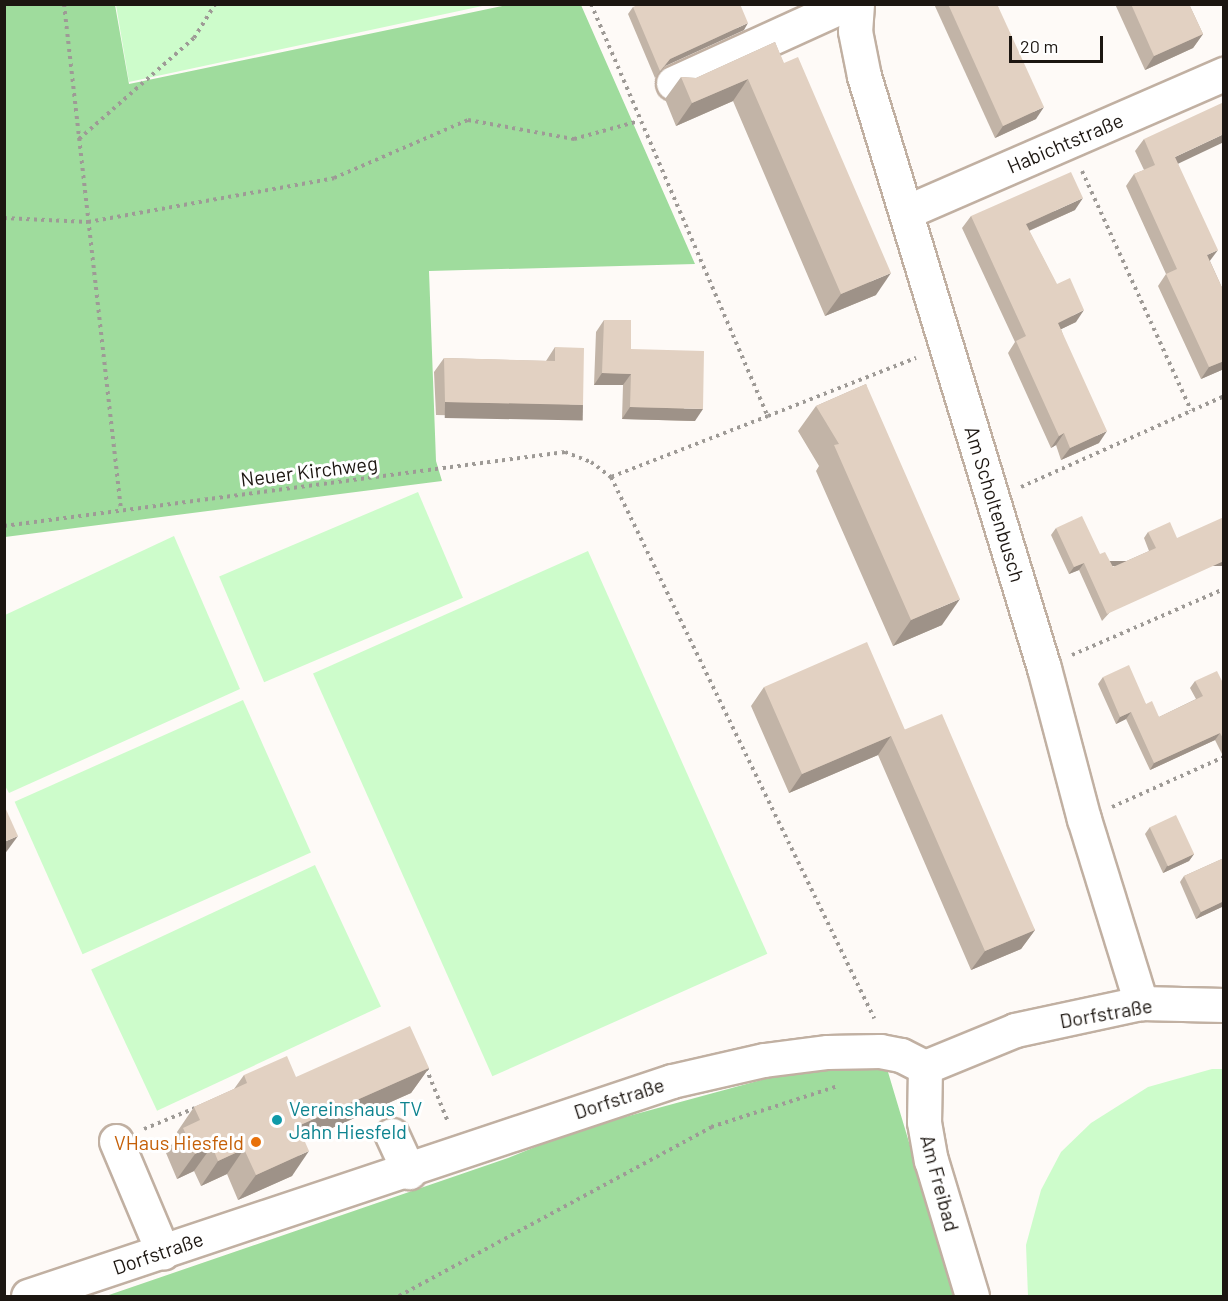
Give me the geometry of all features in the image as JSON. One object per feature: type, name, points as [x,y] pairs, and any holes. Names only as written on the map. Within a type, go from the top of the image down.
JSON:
[{"type":"street","points":[[673,83],[846,4]]},
{"type":"street","name":"Am Scholtenbusch","points":[[857,4],[855,31],[864,76],[1044,668],[1084,819],[1141,1003]]},
{"type":"street","name":"Habichtstraße","points":[[906,212],[1224,74]]},
{"type":"street","name":"Dorfstraße","points":[[28,1296],[409,1172],[672,1081],[764,1060],[827,1052],[880,1051],[901,1055],[925,1067],[1015,1030],[1141,1003],[1224,1005]]},
{"type":"street","name":"Am Freibad","points":[[925,1067],[924,1122],[972,1296]]},
{"type":"street","points":[[392,1135],[409,1172]]},
{"type":"street","points":[[116,1141],[163,1252]]},
{"type":"path","points":[[64,4],[121,510]]},
{"type":"path","points":[[79,139],[194,38],[215,4]]},
{"type":"path","points":[[591,4],[639,121],[768,416]]},
{"type":"path","points":[[4,218],[88,222],[334,178],[468,120],[574,139],[639,121]]},
{"type":"path","points":[[1069,141],[1191,410]]},
{"type":"path","points":[[880,1051],[883,1037],[611,477],[947,346]]},
{"type":"path","points":[[993,500],[1224,396]]},
{"type":"path","name":"Neuer Kirchweg","points":[[4,526],[565,452],[611,477]]},
{"type":"path","points":[[1044,668],[1224,589]]},
{"type":"path","points":[[1084,819],[1224,757]]},
{"type":"path","points":[[424,1064],[462,1154]]},
{"type":"path","points":[[399,1296],[711,1127],[842,1085]]},
{"type":"path","points":[[148,1127],[203,1104]]},
{"type":"green space","points":[[116,4],[487,5],[129,82]]},
{"type":"green space","points":[[4,5],[115,5],[129,84],[507,5],[581,5],[695,264],[429,271],[436,461],[442,481],[5,537]]},
{"type":"green space","points":[[418,492],[463,598],[264,682],[219,576]]},
{"type":"green space","points":[[174,536],[240,689],[9,793],[4,784],[5,615]]},
{"type":"green space","points":[[588,551],[767,954],[492,1076],[313,673]]},
{"type":"green space","points":[[243,700],[311,853],[83,954],[15,802]]},
{"type":"green space","points":[[315,865],[381,1006],[157,1111],[91,969]]},
{"type":"green space","points":[[885,1062],[955,1296],[106,1296],[508,1158],[577,1130],[787,1073]]},
{"type":"green space","points":[[1212,1069],[1223,1069],[1223,1296],[1028,1296],[1026,1245],[1041,1190],[1061,1152],[1091,1123],[1148,1087]]},
{"type":"building","points":[[640,4],[740,4],[748,23],[670,59],[660,71],[633,7]]},
{"type":"building","points":[[948,4],[997,4],[1044,107],[1003,126]]},
{"type":"building","points":[[1131,4],[1189,4],[1203,34],[1154,56]]},
{"type":"building","points":[[775,42],[784,63],[798,57],[891,273],[841,294],[748,79],[692,103],[681,77],[696,78]]},
{"type":"building","points":[[1224,102],[1224,134],[1175,157],[1218,250],[1207,255],[1224,292],[1224,361],[1209,367],[1166,274],[1177,269],[1134,174],[1155,165],[1144,139]]},
{"type":"building","points":[[1071,172],[1083,198],[1026,224],[1057,284],[1070,278],[1084,310],[1058,323],[1107,431],[1070,448],[1064,433],[1059,436],[1016,341],[1026,336],[971,216]]},
{"type":"building","points":[[604,320],[631,320],[631,349],[704,351],[703,409],[630,407],[631,374],[602,373]]},
{"type":"building","points":[[555,347],[584,348],[583,405],[445,402],[444,358],[555,361]]},
{"type":"building","points":[[866,384],[960,599],[911,620],[834,445],[839,444],[816,406]]},
{"type":"building","points":[[1082,516],[1100,554],[1105,552],[1113,567],[1156,548],[1148,532],[1170,522],[1177,538],[1224,517],[1224,561],[1107,614],[1084,563],[1074,567],[1056,528]]},
{"type":"building","points":[[867,642],[905,730],[942,714],[1035,930],[985,951],[891,736],[802,774],[764,687]]},
{"type":"building","points":[[1129,665],[1146,704],[1152,701],[1159,717],[1203,696],[1195,681],[1217,671],[1224,685],[1224,740],[1220,733],[1154,763],[1131,712],[1120,717],[1103,677]]},
{"type":"building","points":[[4,805],[18,836],[4,842]]},
{"type":"building","points":[[1176,815],[1194,854],[1168,866],[1150,827]]},
{"type":"building","points":[[1224,858],[1224,901],[1201,912],[1184,876]]},
{"type":"building","name":"Vereinshaus TV Jahn Hiesfeld","points":[[410,1026],[429,1068],[298,1126],[309,1151],[256,1175],[244,1149],[218,1161],[212,1146],[195,1154],[183,1128],[200,1120],[194,1107],[247,1083],[244,1075],[287,1056],[296,1077]]},
{"type":"place","name":"Vereinshaus TV Jahn Hiesfeld","points":[[277,1120]]},
{"type":"place","name":"VHaus Hiesfeld","points":[[256,1142]]}]
